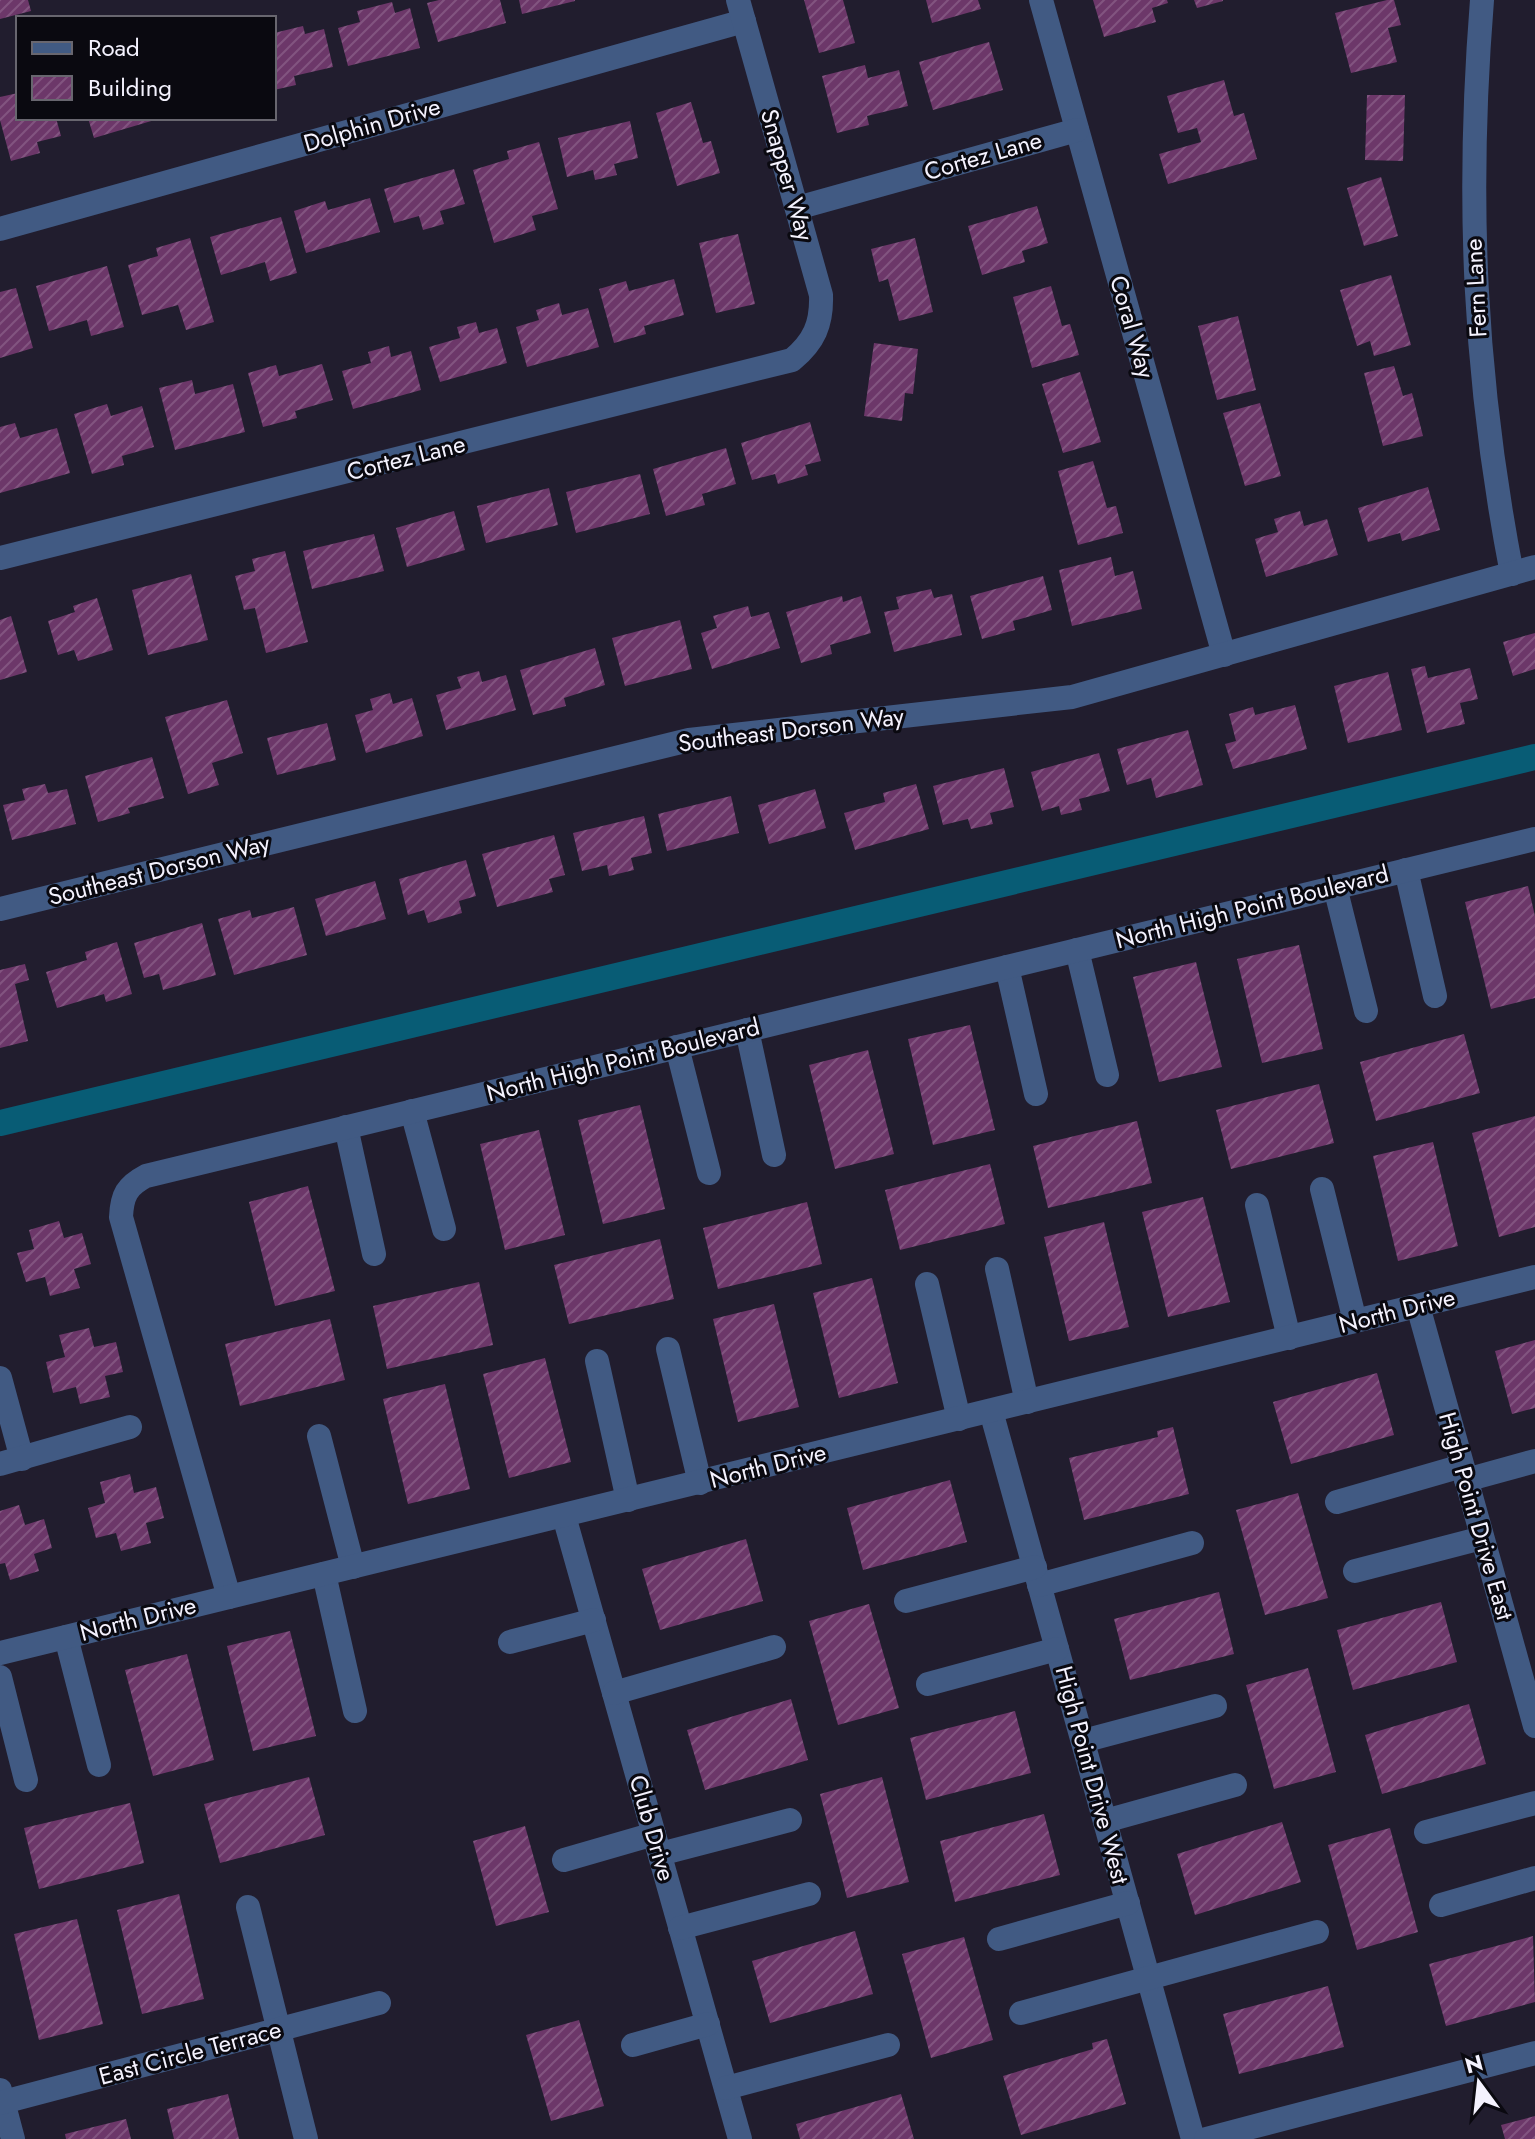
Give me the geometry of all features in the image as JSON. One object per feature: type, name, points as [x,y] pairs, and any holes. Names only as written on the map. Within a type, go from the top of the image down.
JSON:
[{"type":"street","name":"Coral Way","points":[[1041,0],[1224,655]]},
{"type":"street","name":"Fern Lane","points":[[1482,0],[1474,100],[1471,202],[1475,303],[1484,404],[1524,571]]},
{"type":"street","name":"Snapper Way","points":[[741,11],[821,295],[822,314],[807,348]]},
{"type":"street","name":"Dolphin Drive","points":[[0,229],[741,11]]},
{"type":"street","name":"Cortez Lane","points":[[797,208],[1077,130]]},
{"type":"street","name":"Cortez Lane","points":[[0,558],[775,367],[792,360],[807,348]]},
{"type":"street","name":"Southeast Dorson Way","points":[[0,909],[689,740],[1053,700],[1524,571]]},
{"type":"street","name":"North High Point Boulevard","points":[[229,1597],[121,1217],[121,1199],[131,1184],[146,1176],[1535,839]]},
{"type":"street","points":[[1406,870],[1435,996]]},
{"type":"street","points":[[1335,887],[1366,1011]]},
{"type":"street","points":[[1077,950],[1107,1075]]},
{"type":"street","points":[[1007,967],[1036,1094]]},
{"type":"street","points":[[747,1030],[774,1155]]},
{"type":"street","points":[[677,1047],[709,1173]]},
{"type":"street","points":[[412,1111],[444,1229]]},
{"type":"street","points":[[346,1127],[374,1254]]},
{"type":"street","points":[[1322,1189],[1355,1321]]},
{"type":"street","points":[[1257,1205],[1289,1338]]},
{"type":"street","points":[[997,1269],[1027,1402]]},
{"type":"street","name":"North Drive","points":[[0,1653],[1535,1277]]},
{"type":"street","points":[[927,1284],[959,1419]]},
{"type":"street","name":"High Point Drive East","points":[[1418,1306],[1482,1538],[1524,1642],[1533,1715]]},
{"type":"street","points":[[668,1349],[700,1483]]},
{"type":"street","points":[[597,1361],[628,1500]]},
{"type":"street","points":[[0,1378],[11,1461],[130,1427]]},
{"type":"street","name":"High Point Drive West","points":[[991,1411],[1193,2139]]},
{"type":"street","points":[[319,1436],[353,1567]]},
{"type":"street","points":[[1337,1502],[1464,1473],[1535,1461]]},
{"type":"street","name":"Club Drive","points":[[564,1516],[740,2139]]},
{"type":"street","points":[[1355,1571],[1482,1538]]},
{"type":"street","points":[[906,1601],[1192,1543]]},
{"type":"street","points":[[324,1574],[355,1711]]},
{"type":"street","points":[[510,1642],[594,1620]]},
{"type":"street","points":[[66,1637],[99,1765]]},
{"type":"street","points":[[614,1693],[774,1647]]},
{"type":"street","points":[[928,1684],[1057,1649]]},
{"type":"street","points":[[0,1677],[26,1780]]},
{"type":"street","points":[[1083,1741],[1215,1706]]},
{"type":"street","points":[[1105,1821],[1235,1785]]},
{"type":"street","points":[[1426,1832],[1535,1803]]},
{"type":"street","points":[[564,1860],[790,1820]]},
{"type":"street","points":[[1441,1905],[1535,1878]]},
{"type":"street","points":[[680,1928],[809,1894]]},
{"type":"street","points":[[999,1939],[1128,1903]]},
{"type":"street","points":[[248,1907],[306,2139]]},
{"type":"street","points":[[1021,2013],[1317,1932]]},
{"type":"street","name":"East Circle Terrace","points":[[1,2098],[379,2003]]},
{"type":"street","points":[[633,2045],[708,2024]]},
{"type":"street","points":[[726,2088],[888,2045]]},
{"type":"street","points":[[1206,2139],[1535,2053]]},
{"type":"street","points":[[1,2098],[13,2139]]},
{"type":"building","points":[[0,0],[28,0],[31,11],[0,19]]},
{"type":"building","points":[[439,0],[500,0],[506,23],[438,42],[427,3]]},
{"type":"building","points":[[519,0],[575,0],[575,1],[522,14]]},
{"type":"building","points":[[804,0],[843,0],[855,43],[819,53]]},
{"type":"building","points":[[926,0],[978,0],[981,9],[932,23]]},
{"type":"building","points":[[1093,0],[1167,0],[1168,3],[1152,8],[1156,22],[1104,37]]},
{"type":"building","points":[[1194,0],[1223,0],[1223,1],[1197,8]]},
{"type":"building","points":[[1394,0],[1401,25],[1388,28],[1397,62],[1351,73],[1335,13]]},
{"type":"building","points":[[392,2],[395,13],[410,8],[420,48],[348,66],[338,28],[360,22],[357,11]]},
{"type":"building","points":[[303,26],[305,34],[324,29],[333,67],[294,76],[296,85],[276,90],[276,33]]},
{"type":"building","points":[[989,42],[1003,90],[933,110],[919,62]]},
{"type":"building","points":[[865,65],[868,78],[899,70],[908,106],[867,116],[869,125],[837,133],[822,76]]},
{"type":"building","points":[[1224,80],[1234,116],[1244,113],[1257,159],[1168,184],[1159,154],[1201,142],[1197,128],[1178,133],[1167,96]]},
{"type":"building","points":[[16,93],[16,120],[57,120],[61,136],[37,142],[40,153],[11,161],[0,120],[0,97]]},
{"type":"building","points":[[1367,95],[1405,95],[1403,161],[1365,160]]},
{"type":"building","points":[[691,102],[703,143],[711,141],[720,173],[677,186],[656,113]]},
{"type":"building","points":[[89,120],[155,120],[94,138]]},
{"type":"building","points":[[630,121],[638,158],[614,164],[617,175],[595,180],[593,170],[567,177],[558,138]]},
{"type":"building","points":[[539,142],[558,209],[532,216],[536,230],[494,243],[473,170],[509,159],[507,151]]},
{"type":"building","points":[[454,169],[465,204],[440,211],[444,224],[423,230],[419,216],[394,223],[384,189]]},
{"type":"building","points":[[1381,177],[1398,236],[1364,246],[1347,188]]},
{"type":"building","points":[[370,198],[380,232],[306,253],[294,211],[325,201],[328,210]]},
{"type":"building","points":[[1037,206],[1048,243],[1022,251],[1025,262],[982,275],[968,226]]},
{"type":"building","points":[[281,217],[297,273],[270,281],[265,262],[221,275],[210,237]]},
{"type":"building","points":[[738,234],[755,304],[716,313],[699,243]]},
{"type":"building","points":[[190,238],[214,322],[186,330],[178,305],[142,315],[128,265],[158,256],[156,248]]},
{"type":"building","points":[[915,238],[933,312],[899,321],[888,279],[879,282],[871,249]]},
{"type":"building","points":[[107,266],[124,327],[91,336],[87,320],[49,331],[36,286]]},
{"type":"building","points":[[1391,275],[1411,345],[1374,356],[1370,341],[1357,346],[1340,290]]},
{"type":"building","points":[[674,279],[684,315],[644,326],[646,334],[614,343],[599,289],[626,281],[629,291]]},
{"type":"building","points":[[1051,286],[1062,326],[1070,324],[1079,355],[1032,368],[1013,297]]},
{"type":"building","points":[[16,288],[33,348],[0,358],[0,292]]},
{"type":"building","points":[[559,303],[562,315],[588,308],[599,347],[527,367],[516,327],[539,320],[536,310]]},
{"type":"building","points":[[1238,316],[1256,390],[1217,400],[1198,326]]},
{"type":"building","points":[[476,322],[479,333],[497,328],[507,363],[440,382],[429,347],[460,338],[457,327]]},
{"type":"building","points":[[874,343],[918,349],[913,394],[905,393],[902,421],[864,416]]},
{"type":"building","points":[[389,346],[391,357],[411,351],[421,390],[353,409],[342,371],[371,363],[368,352]]},
{"type":"building","points":[[322,364],[333,400],[295,411],[297,418],[263,427],[248,373],[276,365],[279,376]]},
{"type":"building","points":[[1394,366],[1403,396],[1412,393],[1423,436],[1383,446],[1364,373]]},
{"type":"building","points":[[1080,372],[1101,442],[1063,453],[1042,384]]},
{"type":"building","points":[[192,380],[195,394],[233,384],[245,432],[175,450],[159,388]]},
{"type":"building","points":[[1260,403],[1281,476],[1245,486],[1223,413]]},
{"type":"building","points":[[107,404],[111,416],[142,406],[154,447],[122,456],[124,465],[92,474],[74,414]]},
{"type":"building","points":[[810,422],[821,461],[805,465],[808,475],[778,484],[775,474],[752,480],[741,443]]},
{"type":"building","points":[[15,423],[20,438],[57,428],[70,473],[0,493],[0,427]]},
{"type":"building","points":[[726,448],[736,484],[702,494],[705,505],[666,516],[653,469]]},
{"type":"building","points":[[1093,461],[1107,508],[1116,506],[1123,533],[1078,545],[1058,471]]},
{"type":"building","points":[[640,474],[650,514],[576,533],[566,492]]},
{"type":"building","points":[[1428,487],[1440,530],[1402,541],[1400,533],[1368,542],[1358,508]]},
{"type":"building","points":[[549,488],[558,525],[486,543],[477,506]]},
{"type":"building","points":[[454,511],[465,550],[407,567],[396,528]]},
{"type":"building","points":[[1300,511],[1304,526],[1327,519],[1338,555],[1266,577],[1255,539],[1278,532],[1274,519]]},
{"type":"building","points":[[374,534],[384,571],[312,589],[303,551]]},
{"type":"building","points":[[285,551],[308,642],[266,653],[255,608],[244,610],[235,576],[255,571],[252,559]]},
{"type":"building","points":[[1111,557],[1115,576],[1133,571],[1142,609],[1072,626],[1059,570]]},
{"type":"building","points":[[191,574],[208,640],[148,655],[132,590]]},
{"type":"building","points":[[1043,576],[1052,610],[1013,621],[1015,630],[982,639],[970,596]]},
{"type":"building","points":[[931,589],[934,598],[952,594],[962,635],[894,652],[884,612],[899,609],[896,597]]},
{"type":"building","points":[[842,596],[843,602],[861,596],[871,633],[830,645],[832,654],[801,663],[786,612]]},
{"type":"building","points":[[97,598],[113,650],[78,661],[74,650],[58,655],[48,621],[75,612],[73,606]]},
{"type":"building","points":[[748,606],[751,617],[769,612],[780,648],[712,669],[701,633],[717,628],[713,616]]},
{"type":"building","points":[[11,616],[27,672],[0,680],[0,620]]},
{"type":"building","points":[[680,620],[692,669],[625,686],[612,638]]},
{"type":"building","points":[[1535,633],[1535,669],[1513,676],[1503,642]]},
{"type":"building","points":[[595,648],[605,685],[564,698],[566,706],[533,715],[520,670]]},
{"type":"building","points":[[1425,666],[1428,678],[1470,668],[1478,699],[1460,703],[1465,724],[1427,733],[1411,669]]},
{"type":"building","points":[[479,671],[482,682],[506,675],[516,710],[446,730],[436,695],[461,688],[457,677]]},
{"type":"building","points":[[1388,672],[1402,730],[1348,743],[1334,686]]},
{"type":"building","points":[[390,693],[393,704],[412,698],[423,736],[366,753],[355,715],[373,710],[370,699]]},
{"type":"building","points":[[227,700],[243,753],[212,763],[219,785],[188,794],[165,717]]},
{"type":"building","points":[[1295,705],[1307,749],[1233,769],[1225,744],[1236,741],[1229,714],[1253,707],[1255,715]]},
{"type":"building","points":[[327,723],[336,760],[277,775],[267,738]]},
{"type":"building","points":[[1188,730],[1203,785],[1156,798],[1151,778],[1127,785],[1117,749]]},
{"type":"building","points":[[1099,753],[1110,791],[1079,799],[1082,810],[1061,815],[1059,806],[1042,811],[1031,772]]},
{"type":"building","points":[[152,757],[164,798],[128,808],[130,813],[98,822],[85,776]]},
{"type":"building","points":[[1004,768],[1014,807],[990,813],[993,824],[971,829],[968,819],[943,825],[933,786]]},
{"type":"building","points":[[45,784],[48,793],[67,789],[76,824],[12,840],[3,805],[25,800],[22,789]]},
{"type":"building","points":[[916,784],[929,829],[855,850],[844,813],[885,802],[883,793]]},
{"type":"building","points":[[815,789],[826,828],[769,844],[758,805]]},
{"type":"building","points":[[731,796],[739,833],[667,851],[658,814]]},
{"type":"building","points":[[644,816],[652,853],[631,858],[634,870],[609,876],[607,865],[582,871],[573,833]]},
{"type":"building","points":[[554,835],[565,875],[549,879],[553,892],[497,907],[482,854]]},
{"type":"building","points":[[466,860],[476,896],[459,901],[462,913],[428,923],[424,910],[408,915],[399,879]]},
{"type":"building","points":[[375,881],[386,919],[326,936],[315,899]]},
{"type":"building","points":[[1528,886],[1535,916],[1535,998],[1491,1009],[1465,902]]},
{"type":"building","points":[[294,907],[307,955],[234,975],[218,919],[250,910],[252,918]]},
{"type":"building","points":[[202,923],[216,975],[163,990],[159,974],[144,978],[134,943]]},
{"type":"building","points":[[117,942],[132,994],[106,1002],[104,994],[57,1008],[46,972],[87,960],[85,952]]},
{"type":"building","points":[[1299,945],[1323,1049],[1262,1063],[1237,959]]},
{"type":"building","points":[[1196,962],[1222,1067],[1159,1082],[1133,977]]},
{"type":"building","points":[[25,964],[29,980],[15,984],[28,1041],[0,1048],[0,970]]},
{"type":"building","points":[[970,1025],[995,1130],[933,1145],[908,1039]]},
{"type":"building","points":[[1464,1034],[1480,1093],[1376,1121],[1360,1062]]},
{"type":"building","points":[[868,1050],[894,1154],[835,1169],[809,1065]]},
{"type":"building","points":[[1319,1084],[1334,1143],[1231,1169],[1216,1110]]},
{"type":"building","points":[[640,1105],[665,1209],[603,1224],[578,1120]]},
{"type":"building","points":[[1535,1116],[1535,1227],[1499,1237],[1472,1133]]},
{"type":"building","points":[[1137,1121],[1152,1183],[1048,1208],[1033,1146]]},
{"type":"building","points":[[539,1130],[565,1235],[505,1250],[480,1144]]},
{"type":"building","points":[[1433,1142],[1458,1246],[1398,1261],[1373,1156]]},
{"type":"building","points":[[990,1164],[1005,1224],[900,1250],[885,1190]]},
{"type":"building","points":[[308,1186],[335,1291],[275,1306],[249,1202]]},
{"type":"building","points":[[1203,1197],[1230,1302],[1168,1317],[1142,1212]]},
{"type":"building","points":[[807,1202],[822,1264],[718,1289],[703,1228]]},
{"type":"building","points":[[59,1221],[64,1238],[82,1233],[91,1264],[74,1269],[80,1288],[50,1296],[45,1277],[26,1282],[17,1253],[34,1249],[29,1230]]},
{"type":"building","points":[[1104,1222],[1129,1327],[1069,1341],[1044,1237]]},
{"type":"building","points":[[660,1239],[674,1299],[569,1324],[554,1265]]},
{"type":"building","points":[[872,1278],[898,1383],[839,1398],[813,1293]]},
{"type":"building","points":[[479,1282],[493,1345],[387,1369],[373,1306]]},
{"type":"building","points":[[774,1304],[799,1407],[738,1422],[713,1319]]},
{"type":"building","points":[[330,1319],[345,1380],[240,1406],[225,1344]]},
{"type":"building","points":[[89,1328],[94,1347],[116,1342],[123,1372],[105,1376],[110,1397],[80,1404],[76,1387],[53,1393],[46,1362],[65,1357],[59,1335]]},
{"type":"building","points":[[1535,1340],[1535,1408],[1512,1414],[1495,1351]]},
{"type":"building","points":[[545,1358],[571,1462],[509,1478],[483,1374]]},
{"type":"building","points":[[1377,1373],[1394,1435],[1291,1464],[1273,1402]]},
{"type":"building","points":[[445,1384],[470,1489],[408,1504],[383,1399]]},
{"type":"building","points":[[1173,1427],[1189,1494],[1084,1520],[1069,1458],[1158,1437],[1157,1431]]},
{"type":"building","points":[[130,1474],[134,1493],[156,1487],[164,1518],[146,1523],[151,1543],[121,1551],[116,1533],[96,1538],[88,1508],[105,1503],[100,1482]]},
{"type":"building","points":[[950,1480],[967,1542],[863,1570],[847,1508]]},
{"type":"building","points":[[1298,1493],[1328,1598],[1265,1615],[1236,1510]]},
{"type":"building","points":[[19,1505],[25,1525],[44,1519],[52,1548],[34,1554],[39,1571],[10,1580],[5,1563],[0,1564],[0,1511]]},
{"type":"building","points":[[746,1539],[763,1601],[660,1630],[642,1569]]},
{"type":"building","points":[[1219,1592],[1234,1654],[1130,1680],[1114,1619]]},
{"type":"building","points":[[1441,1602],[1457,1662],[1353,1690],[1337,1630]]},
{"type":"building","points":[[869,1604],[899,1708],[838,1725],[809,1621]]},
{"type":"building","points":[[290,1631],[316,1736],[253,1751],[227,1646]]},
{"type":"building","points":[[187,1654],[214,1760],[153,1776],[125,1670]]},
{"type":"building","points":[[1308,1668],[1336,1772],[1274,1789],[1246,1685]]},
{"type":"building","points":[[791,1699],[808,1760],[705,1790],[687,1730]]},
{"type":"building","points":[[1469,1704],[1486,1764],[1382,1794],[1365,1735]]},
{"type":"building","points":[[1015,1711],[1031,1773],[926,1800],[910,1738]]},
{"type":"building","points":[[309,1777],[325,1835],[220,1863],[204,1804]]},
{"type":"building","points":[[882,1777],[909,1882],[847,1898],[820,1794]]},
{"type":"building","points":[[130,1803],[144,1863],[39,1889],[24,1828]]},
{"type":"building","points":[[1044,1814],[1060,1875],[955,1902],[940,1841]]},
{"type":"building","points":[[1282,1822],[1301,1882],[1195,1915],[1177,1854]]},
{"type":"building","points":[[525,1826],[549,1912],[496,1926],[473,1841]]},
{"type":"building","points":[[1390,1828],[1418,1932],[1357,1950],[1328,1845]]},
{"type":"building","points":[[179,1894],[204,1999],[142,2014],[117,1910]]},
{"type":"building","points":[[77,1919],[103,2024],[39,2040],[14,1934]]},
{"type":"building","points":[[855,1931],[873,1994],[770,2023],[752,1961]]},
{"type":"building","points":[[1533,1936],[1535,2002],[1446,2026],[1429,1964]]},
{"type":"building","points":[[964,1937],[993,2040],[931,2058],[902,1954]]},
{"type":"building","points":[[1328,1986],[1344,2047],[1239,2074],[1223,2014]]},
{"type":"building","points":[[579,2020],[604,2106],[551,2121],[526,2035]]},
{"type":"building","points":[[1107,2039],[1126,2104],[1021,2135],[1003,2076],[1093,2049],[1092,2043]]},
{"type":"building","points":[[228,2094],[239,2139],[174,2139],[167,2109]]},
{"type":"building","points":[[901,2094],[914,2139],[800,2139],[796,2124]]},
{"type":"building","points":[[1535,2116],[1535,2139],[1505,2139],[1501,2125]]},
{"type":"building","points":[[126,2119],[131,2139],[66,2139],[65,2134]]},
{"type":"waterway","points":[[0,1123],[1535,757]]}]
